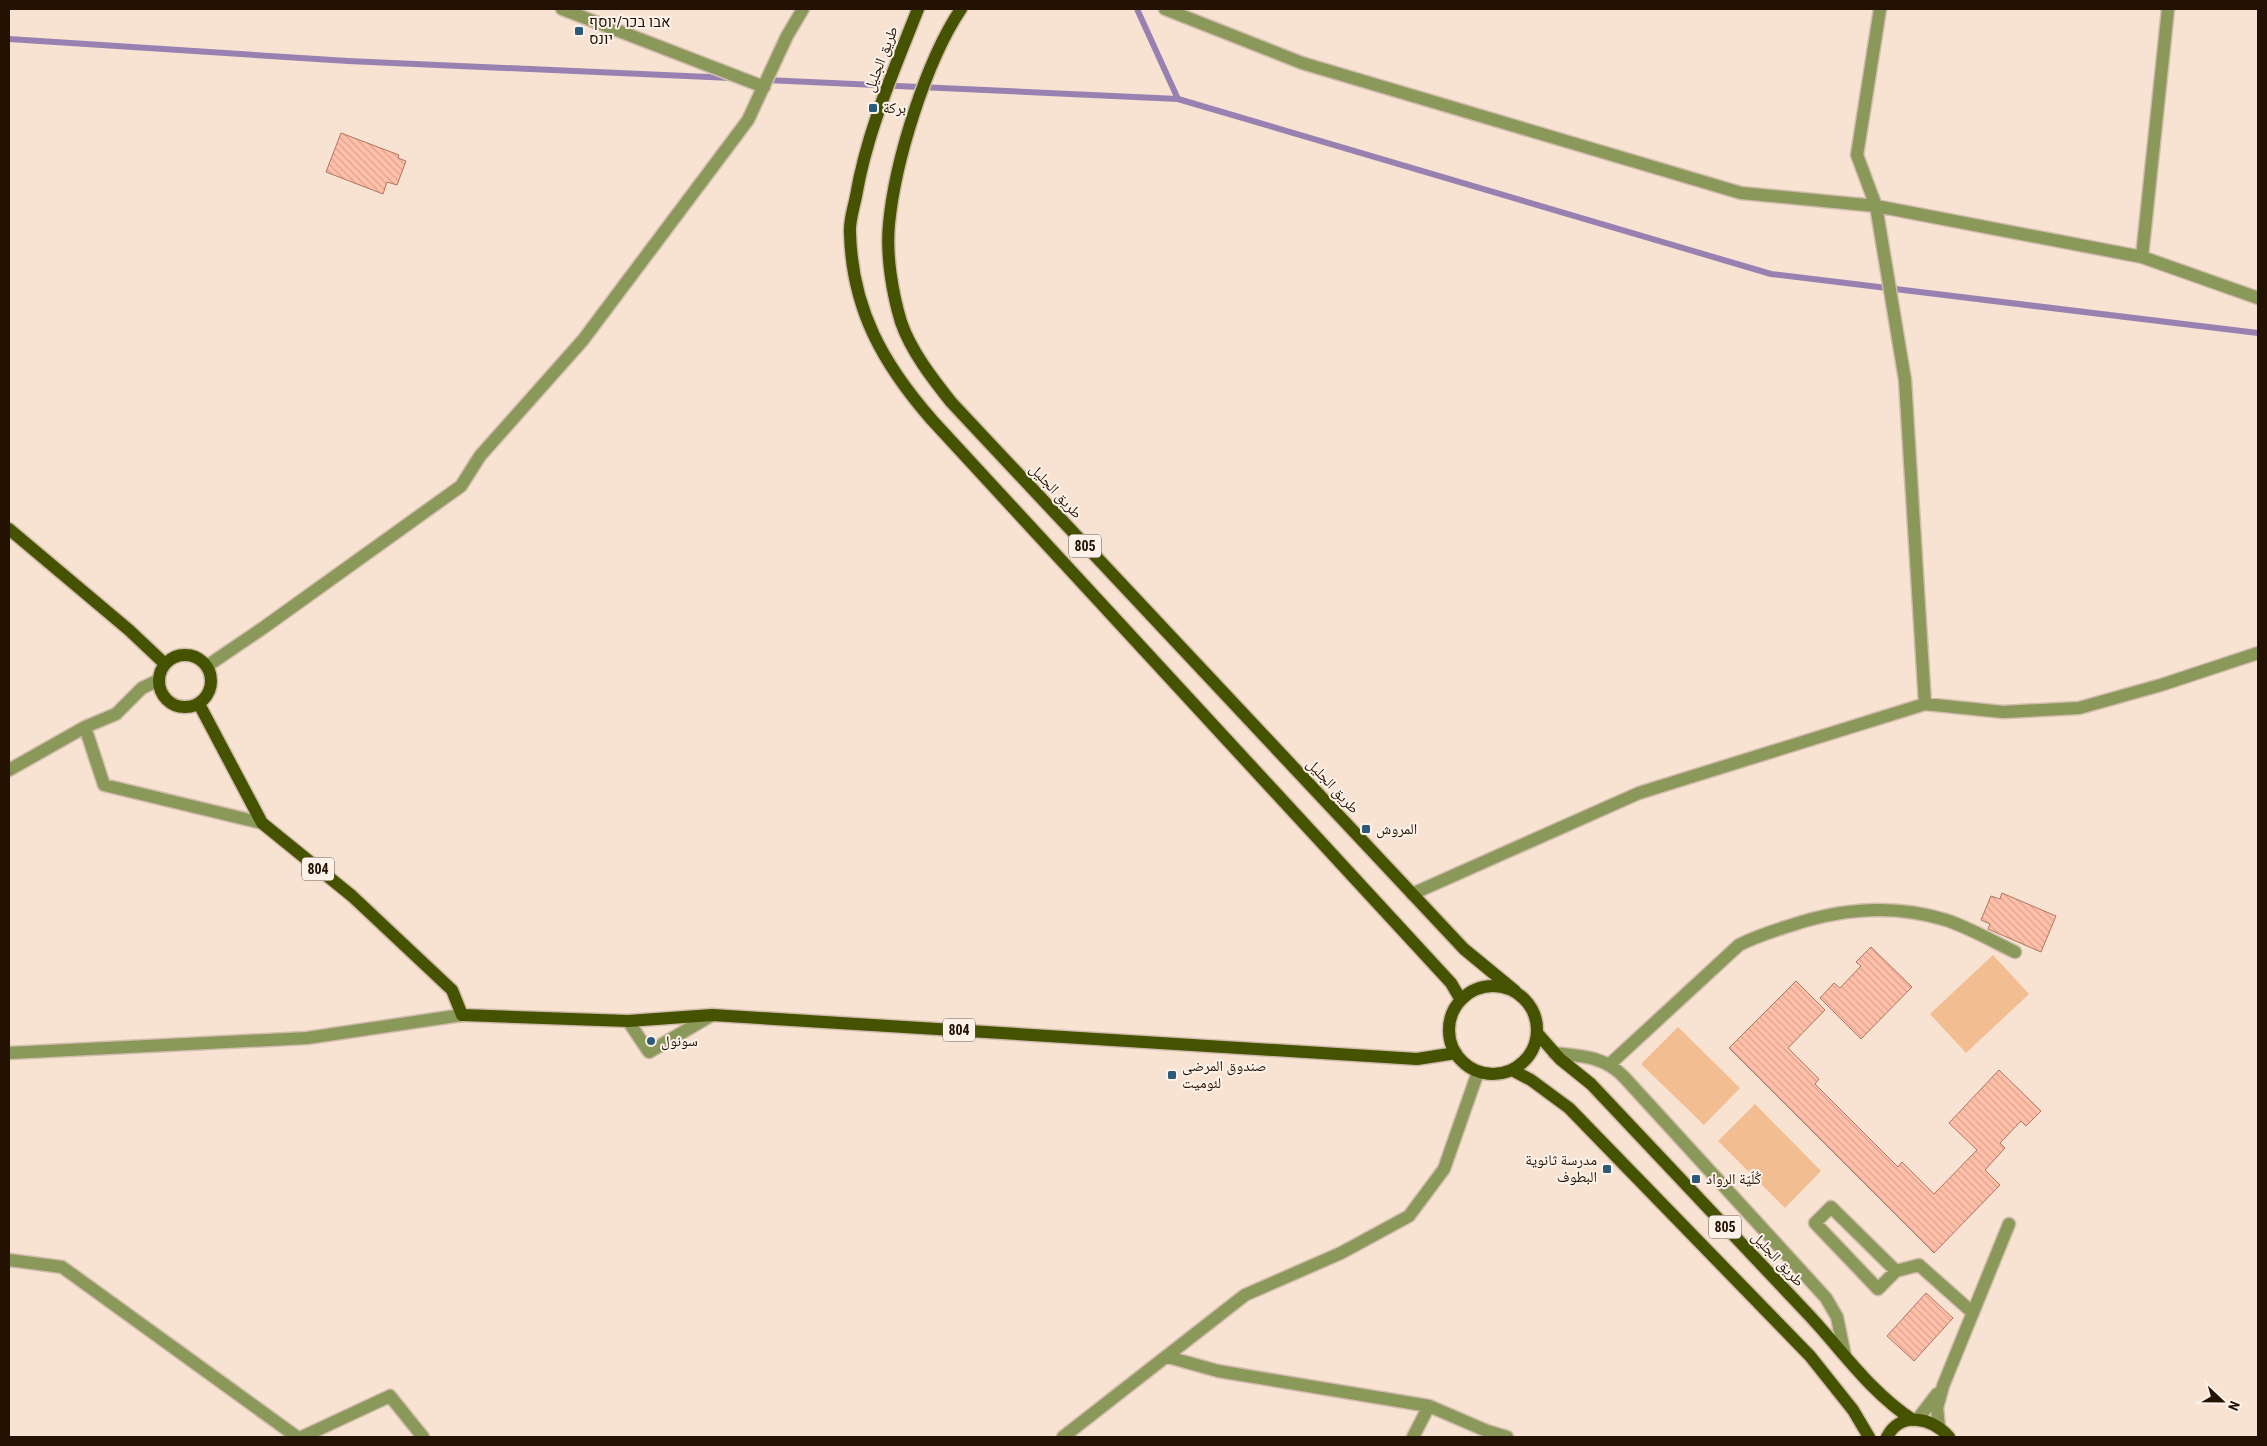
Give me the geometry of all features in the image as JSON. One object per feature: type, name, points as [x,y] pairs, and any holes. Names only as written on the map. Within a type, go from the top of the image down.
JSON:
[{"type":"main road","name":"طريق الجليل","points":[[918,9],[874,123],[861,167],[849,231],[854,278],[870,327],[888,364],[932,420],[1451,983],[1461,1000]]},
{"type":"main road","name":"طريق الجليل","points":[[961,9],[950,25],[932,64],[913,116],[889,224],[891,274],[902,322],[926,369],[951,402],[1464,949],[1515,991]]},
{"type":"main road","points":[[9,529],[129,630],[165,664]]},
{"type":"main road","points":[[186,654],[201,660],[207,666],[210,672],[211,686],[199,704],[183,707],[169,701],[160,688],[159,680],[165,664],[171,658],[186,654]]},
{"type":"main road","name":"804","points":[[199,704],[262,824],[352,896],[452,990],[462,1015],[628,1021],[712,1015],[1417,1059],[1456,1054]]},
{"type":"main road","points":[[1512,1070],[1491,1074],[1478,1072],[1465,1064],[1456,1054],[1450,1040],[1449,1026],[1453,1012],[1461,1000],[1472,991],[1486,986],[1501,986],[1515,991]]},
{"type":"main road","name":"805","points":[[1512,1070],[1530,1056],[1536,1042],[1537,1033],[1535,1013],[1526,1000],[1515,991]]},
{"type":"main road","name":"طريق الجليل","points":[[1537,1033],[1554,1053],[1591,1084],[1891,1406],[1915,1420]]},
{"type":"main road","name":"805","points":[[1512,1070],[1531,1080],[1570,1108],[1810,1356],[1853,1410],[1869,1437]]},
{"type":"main road","points":[[1886,1437],[1896,1426],[1915,1420]]},
{"type":"main road","name":"805","points":[[1915,1420],[1932,1422],[1946,1434]]},
{"type":"street","points":[[562,9],[764,87]]},
{"type":"street","points":[[207,666],[461,486],[480,456],[589,332],[748,120],[787,36],[796,9]]},
{"type":"street","points":[[787,36],[803,9]]},
{"type":"street","points":[[1165,9],[1302,63],[1741,193],[1876,206],[2142,257],[2258,298]]},
{"type":"street","points":[[1880,9],[1857,155],[1876,206],[1905,380],[1925,704]]},
{"type":"street","points":[[2142,257],[2168,9]]},
{"type":"street","points":[[1412,894],[1639,793],[1925,704],[2004,712],[2079,708],[2161,685],[2258,653]]},
{"type":"street","points":[[9,770],[85,727],[116,714],[142,688],[159,680]]},
{"type":"street","points":[[85,727],[104,785],[262,824]]},
{"type":"street","points":[[1610,1064],[1739,945],[1760,934],[1819,915],[1859,910],[1919,913],[1970,930],[2015,952]]},
{"type":"street","points":[[9,1052],[307,1038],[462,1015]]},
{"type":"street","points":[[628,1021],[649,1052],[712,1015]]},
{"type":"street","points":[[1554,1053],[1595,1058],[1610,1064],[1826,1298],[1837,1317],[1844,1356]]},
{"type":"street","points":[[1063,1437],[1168,1357],[1245,1295],[1341,1253],[1409,1216],[1444,1169],[1478,1072]]},
{"type":"street","points":[[1896,1271],[1831,1207],[1815,1223],[1878,1288],[1896,1271],[1919,1265],[1973,1312]]},
{"type":"street","points":[[1946,1434],[1938,1408],[1943,1386],[2009,1224]]},
{"type":"street","points":[[9,1260],[62,1266],[297,1437]]},
{"type":"street","points":[[1168,1357],[1218,1371],[1430,1406],[1487,1431],[1507,1437]]},
{"type":"street","points":[[1915,1420],[1943,1386]]},
{"type":"street","points":[[302,1437],[390,1396],[423,1437]]},
{"type":"street","points":[[1413,1437],[1430,1406]]},
{"type":"shaded area","points":[[1993,955],[2029,994],[1966,1053],[1930,1014]]},
{"type":"shaded area","points":[[1678,1027],[1740,1088],[1704,1125],[1641,1064]]},
{"type":"shaded area","points":[[1755,1104],[1821,1171],[1785,1208],[1718,1141]]},
{"type":"building","points":[[341,133],[399,155],[398,158],[406,161],[397,185],[387,182],[383,194],[326,172]]},
{"type":"building","points":[[2002,893],[2056,916],[2041,952],[1988,929],[1990,924],[1981,920],[1991,896],[2000,899]]},
{"type":"building","points":[[1871,947],[1912,987],[1861,1039],[1820,998],[1834,983],[1840,988],[1861,966],[1856,962]]},
{"type":"building","points":[[1796,981],[1825,1010],[1788,1048],[1819,1079],[1815,1084],[1898,1167],[1902,1162],[1934,1194],[1977,1150],[1949,1123],[1999,1070],[2041,1111],[2026,1126],[2021,1121],[2000,1143],[2005,1148],[1985,1170],[2000,1185],[1934,1253],[1729,1048]]},
{"type":"building","points":[[1926,1293],[1953,1318],[1914,1361],[1887,1336]]},
{"type":"waterway","points":[[1137,9],[1178,99]]},
{"type":"waterway","points":[[9,39],[348,61],[731,78]]},
{"type":"waterway","points":[[766,80],[1178,99],[1771,274],[2258,333]]},
{"type":"place","name":"אבו בכר/יוסף יונס","points":[[579,31]]},
{"type":"place","name":"بركة","points":[[873,108]]},
{"type":"place","name":"المروش","points":[[1366,829]]},
{"type":"place","name":"سونول","points":[[651,1041]]},
{"type":"place","name":"صندوق المرضى لئوميت","points":[[1172,1075]]},
{"type":"place","name":"مدرسة ثانوية البطوف","points":[[1607,1169]]},
{"type":"place","name":"كُلّيّة الرواد","points":[[1696,1179]]}]
